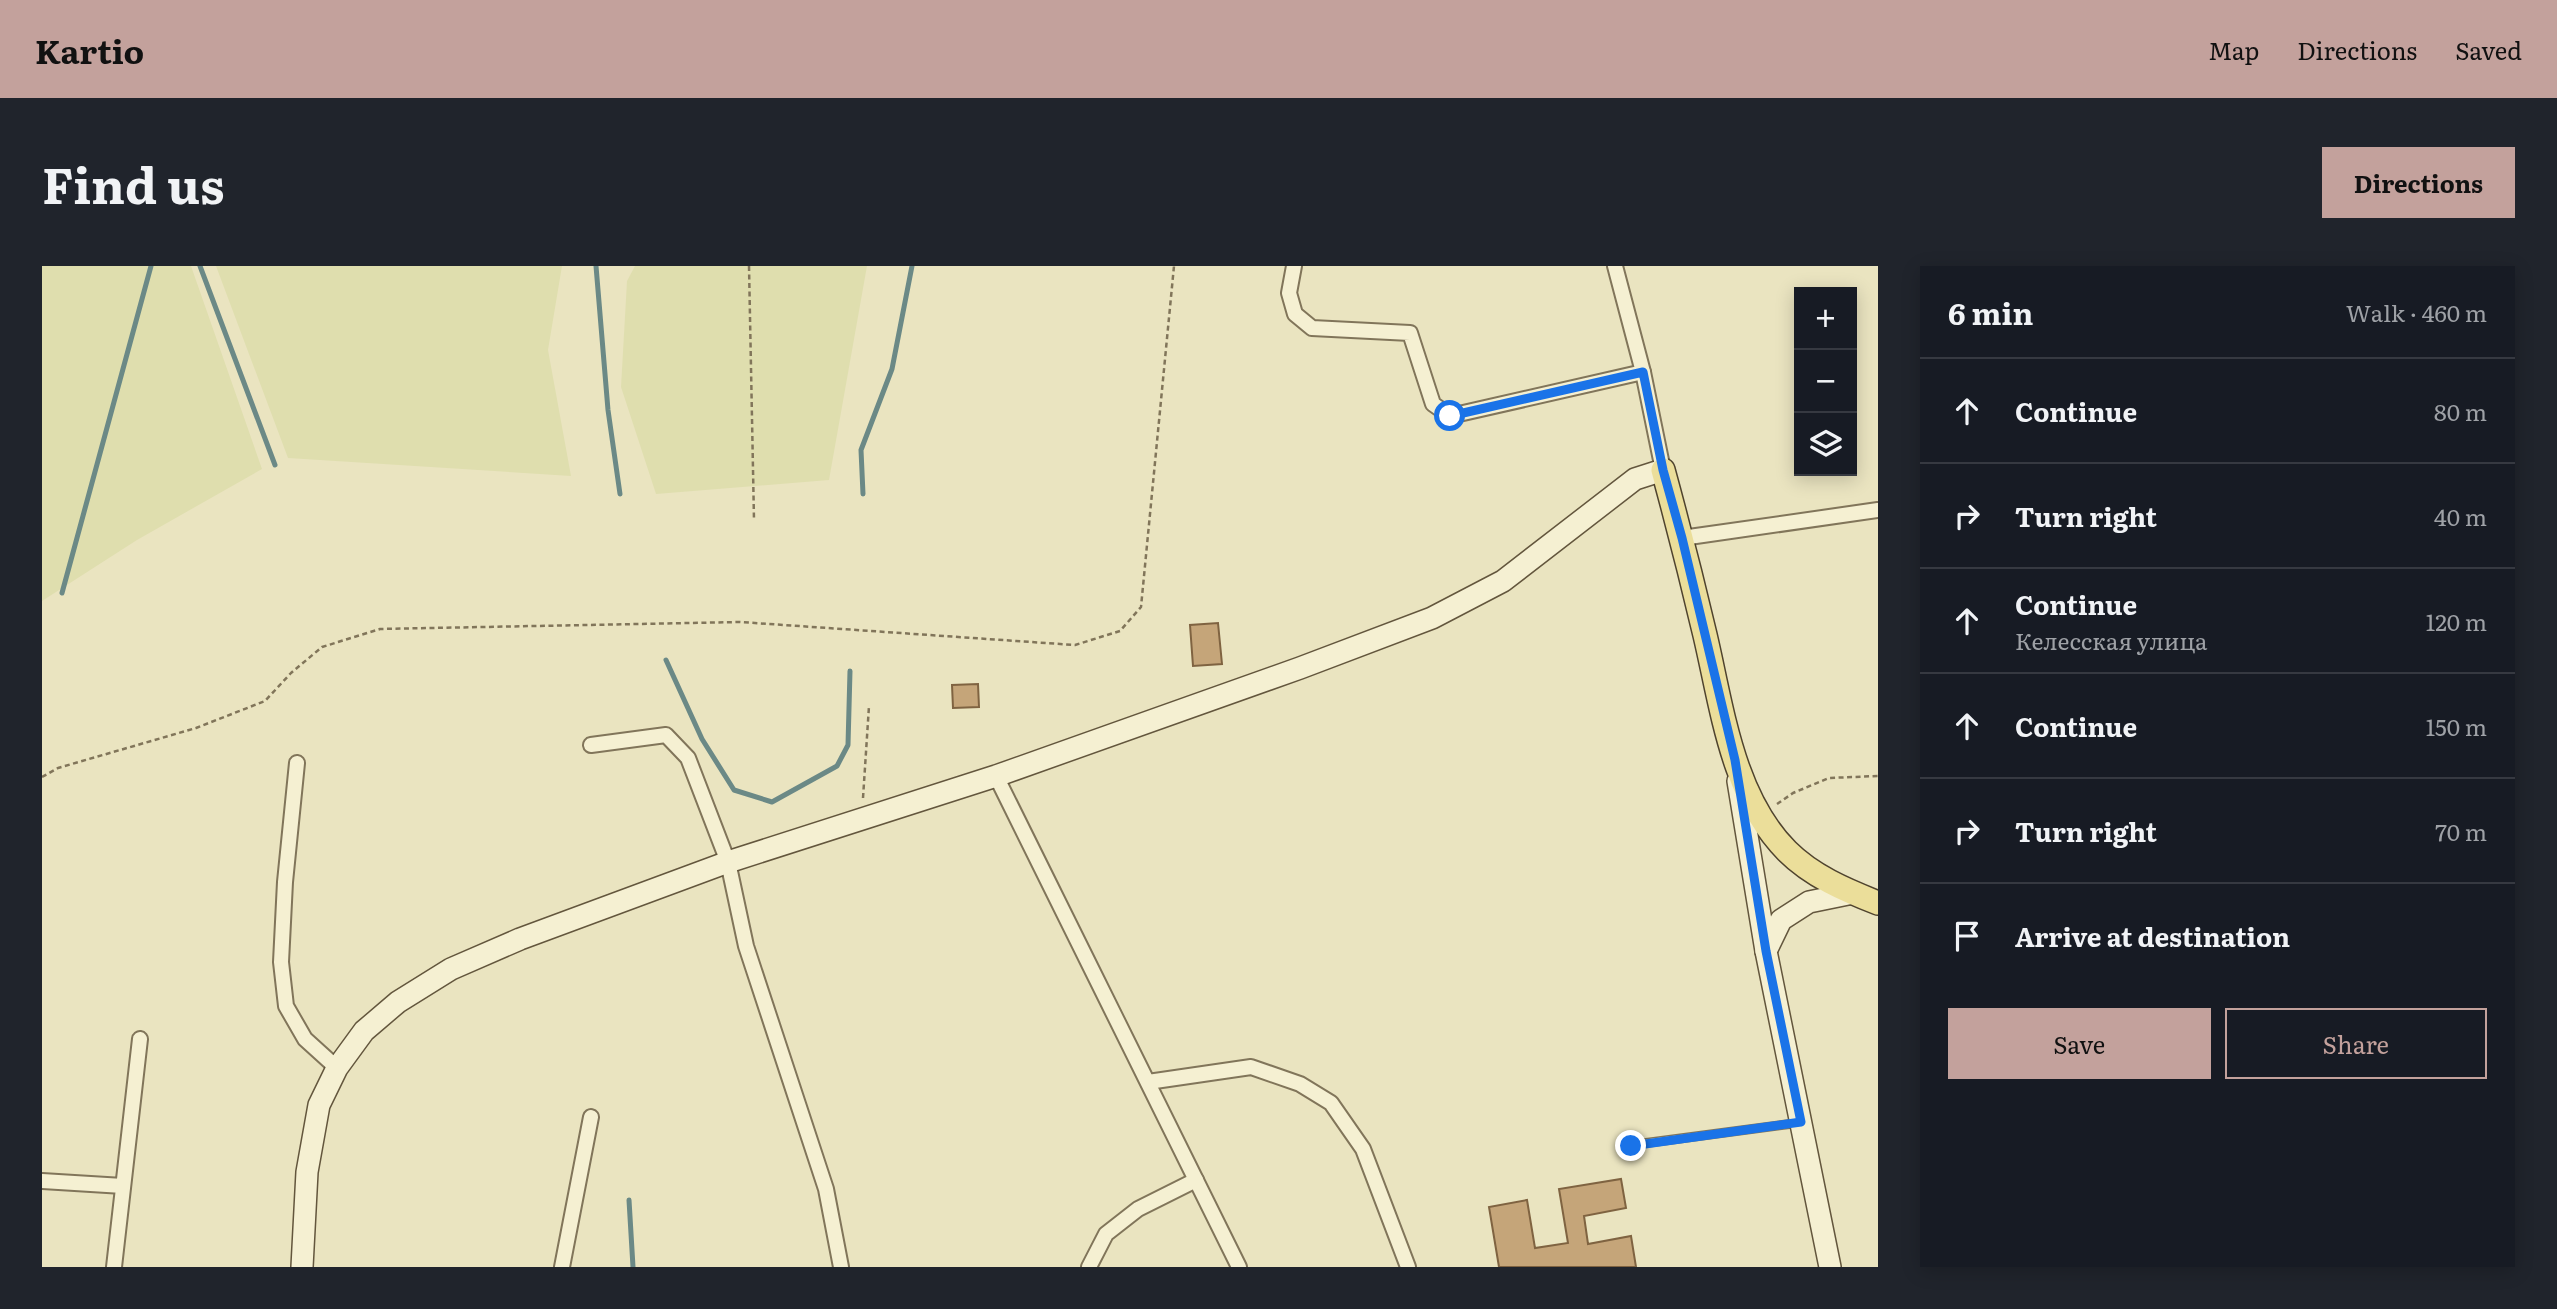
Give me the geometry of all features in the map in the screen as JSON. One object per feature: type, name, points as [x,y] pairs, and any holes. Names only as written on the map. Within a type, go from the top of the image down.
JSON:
[{"type":"main road","points":[[302,1267],[307,1172],[319,1105],[337,1068],[364,1031],[398,1002],[451,969],[520,939],[728,862],[996,776],[1432,618],[1503,581],[1635,479],[1663,470],[1735,760],[1766,951],[1830,1267]]},
{"type":"main road","points":[[1735,760],[1759,815],[1785,849],[1810,872],[1878,902]]},
{"type":"main road","points":[[1766,951],[1781,920],[1809,902],[1853,893]]},
{"type":"street","points":[[1294,266],[1289,293],[1295,314],[1312,328],[1410,333],[1433,404],[1450,416],[1643,372]]},
{"type":"street","points":[[1615,266],[1643,372],[1663,470]]},
{"type":"street","points":[[1682,538],[1878,510]]},
{"type":"street","points":[[591,745],[666,735],[688,758],[728,862],[746,946],[827,1189],[841,1267]]},
{"type":"street","points":[[297,763],[285,882],[281,962],[286,1006],[305,1039],[337,1068]]},
{"type":"street","points":[[996,776],[1239,1267]]},
{"type":"street","points":[[114,1267],[140,1039]]},
{"type":"street","points":[[1147,1082],[1251,1067],[1300,1084],[1331,1104],[1363,1149],[1408,1267]]},
{"type":"street","points":[[562,1267],[591,1117]]},
{"type":"street","points":[[1089,1267],[1105,1234],[1138,1209],[1196,1180]]},
{"type":"street","points":[[42,1181],[123,1186]]},
{"type":"lane","points":[[1631,1146],[1801,1122]]},
{"type":"path","points":[[749,266],[754,520]]},
{"type":"path","points":[[42,777],[58,768],[196,728],[265,701],[291,673],[322,647],[380,629],[740,622],[1075,645],[1120,631],[1141,607],[1174,266]]},
{"type":"path","points":[[861,819],[869,706]]},
{"type":"path","points":[[1759,815],[1793,793],[1829,778],[1878,776]]},
{"type":"green space","points":[[42,266],[191,266],[262,469],[137,540],[42,601]]},
{"type":"green space","points":[[216,266],[562,266],[548,350],[571,476],[288,458]]},
{"type":"green space","points":[[635,266],[867,266],[829,480],[656,494],[621,387],[627,281]]},
{"type":"building","points":[[1218,623],[1222,664],[1193,666],[1190,625]]},
{"type":"building","points":[[978,684],[979,707],[953,708],[952,685]]},
{"type":"building","points":[[1621,1179],[1626,1208],[1584,1216],[1588,1244],[1631,1236],[1636,1267],[1499,1267],[1489,1207],[1527,1200],[1535,1248],[1568,1243],[1559,1189]]},
{"type":"waterway","points":[[62,593],[151,266]]},
{"type":"waterway","points":[[200,266],[275,465]]},
{"type":"waterway","points":[[596,266],[608,410],[620,494]]},
{"type":"waterway","points":[[863,494],[861,450],[892,369],[912,266]]},
{"type":"waterway","points":[[666,660],[702,739],[734,790],[772,802],[837,766],[848,745],[850,671]]},
{"type":"waterway","points":[[629,1200],[633,1267]]},
{"type":"route","points":[[1450,416],[1643,372],[1663,470],[1735,760],[1766,951],[1801,1122],[1631,1146]]}]
